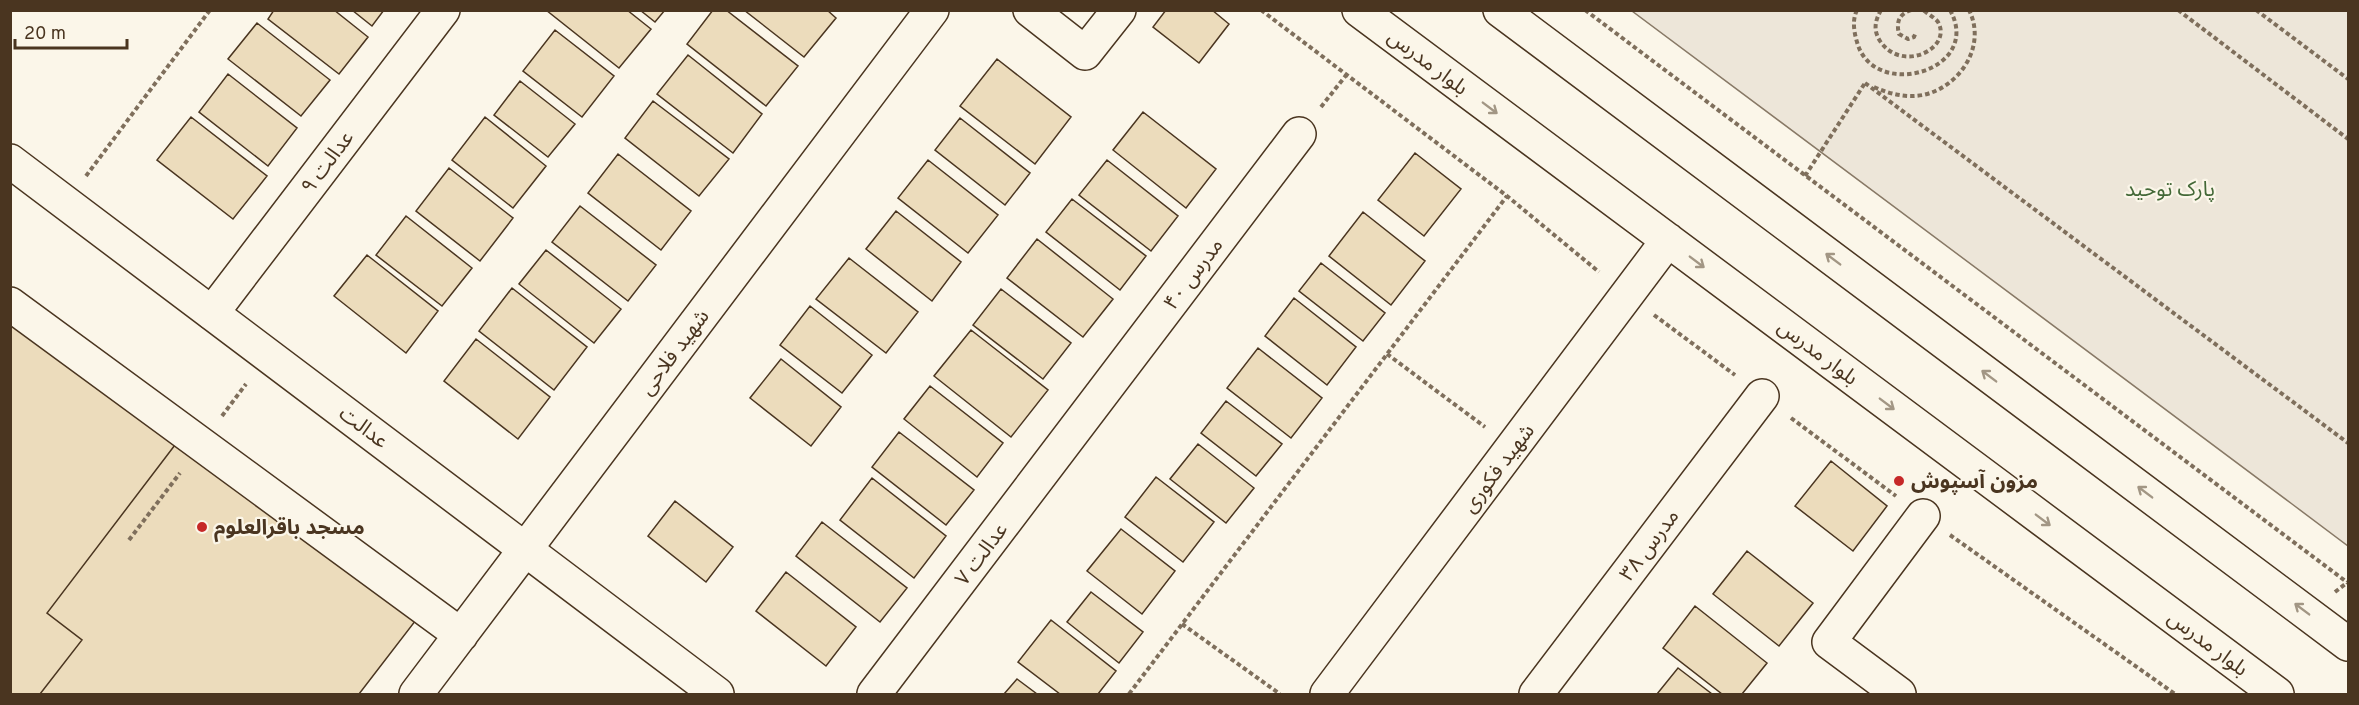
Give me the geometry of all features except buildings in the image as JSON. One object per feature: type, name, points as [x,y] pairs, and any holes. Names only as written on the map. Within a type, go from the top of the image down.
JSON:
[{"type":"street","name":"عدالت ۹","points":[[212,312],[443,10]]},
{"type":"street","name":"شهید فلاحی","points":[[416,694],[933,10]]},
{"type":"street","points":[[1030,10],[1085,53],[1119,10]]},
{"type":"street","name":"بلوار مدرس","points":[[1359,10],[2277,694]]},
{"type":"street","points":[[1500,10],[2349,644]]},
{"type":"street","name":"مدرس ۴۰","points":[[1087,413],[1299,134]]},
{"type":"street","name":"عدالت","points":[[10,160],[717,694]]},
{"type":"street","name":"شهید فکوری","points":[[1328,694],[1668,240]]},
{"type":"street","points":[[10,304],[461,635]]},
{"type":"street","name":"مدرس ۳۸","points":[[1536,694],[1762,396]]},
{"type":"street","name":"عدالت ۷","points":[[874,694],[1087,413]]},
{"type":"street","points":[[1899,694],[1829,642],[1923,516]]},
{"type":"path","points":[[66,202],[210,10]]},
{"type":"path","points":[[1261,10],[1507,196],[1627,295]]},
{"type":"path","points":[[1585,10],[2349,584]]},
{"type":"path","points":[[1857,10],[1853,31],[1859,50],[1870,63],[1883,71],[1899,76],[1917,74],[1932,68],[1946,58],[1953,47],[1957,33],[1956,21],[1950,10]]},
{"type":"path","points":[[1881,10],[1875,28],[1877,37],[1892,54],[1905,56],[1919,56],[1930,51],[1937,42],[1940,31],[1938,22],[1923,10]]},
{"type":"path","points":[[1911,10],[1899,18],[1897,26],[1899,34],[1908,39],[1914,37],[1916,32]]},
{"type":"path","points":[[1865,83],[1889,94],[1903,96],[1924,95],[1950,82],[1964,69],[1972,52],[1975,29],[1969,10]]},
{"type":"path","points":[[2178,10],[2349,139]]},
{"type":"path","points":[[2256,10],[2349,79]]},
{"type":"path","points":[[1299,134],[1347,74]]},
{"type":"path","points":[[1805,176],[1865,83]]},
{"type":"path","points":[[1865,83],[2349,443]]},
{"type":"path","points":[[1129,694],[1507,196]]},
{"type":"path","points":[[1387,354],[1513,448]]},
{"type":"path","points":[[1182,624],[1280,694]]},
{"type":"green space","name":"پارک توحید","points":[[1632,11],[2348,11],[2348,546],[2292,504]]},
{"type":"place","name":"مزون آسپوش","points":[[1899,481]]},
{"type":"place","name":"مسجد باقرالعلوم","points":[[202,527]]}]
